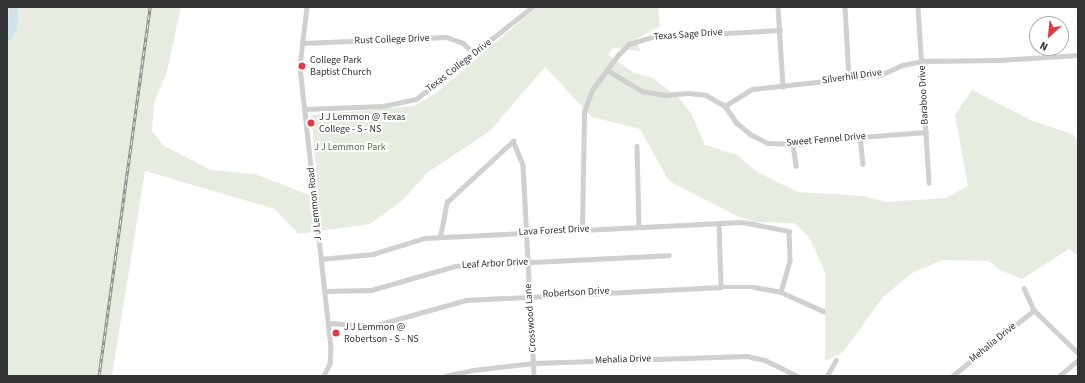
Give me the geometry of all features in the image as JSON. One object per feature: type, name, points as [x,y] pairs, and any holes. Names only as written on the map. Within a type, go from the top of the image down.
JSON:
[{"type":"street","name":"J J Lemmon Road","points":[[307,7],[300,67],[324,291],[329,323],[331,356],[324,376]]},
{"type":"street","points":[[778,7],[783,87]]},
{"type":"street","points":[[845,7],[849,79]]},
{"type":"street","name":"Baraboo Drive","points":[[918,7],[929,183]]},
{"type":"street","name":"Texas College Drive","points":[[305,109],[383,106],[410,102],[429,91],[529,8]]},
{"type":"street","name":"Texas Sage Drive","points":[[582,230],[584,112],[592,90],[629,44],[652,37],[780,30]]},
{"type":"street","name":"Rust College Drive","points":[[303,43],[446,37],[463,43],[475,54]]},
{"type":"street","name":"Silverhill Drive","points":[[725,106],[752,89],[783,87],[880,75],[902,65],[922,61],[999,60],[1078,55]]},
{"type":"street","name":"Sweet Fennel Drive","points":[[607,70],[642,91],[665,95],[688,93],[706,95],[725,106],[736,122],[750,134],[768,143],[793,144],[860,136],[926,132]]},
{"type":"street","points":[[860,136],[863,164]]},
{"type":"street","name":"Crosswood Lane","points":[[440,237],[447,202],[513,141],[522,165],[534,376]]},
{"type":"street","points":[[793,144],[796,166]]},
{"type":"street","points":[[637,146],[639,227]]},
{"type":"street","name":"Lava Forest Drive","points":[[321,259],[373,254],[425,238],[742,222],[789,231],[790,261],[782,292]]},
{"type":"street","points":[[719,223],[721,287]]},
{"type":"street","name":"Leaf Arbor Drive","points":[[324,291],[371,290],[455,266],[669,255]]},
{"type":"street","name":"Robertson Drive","points":[[329,323],[373,326],[449,303],[529,296],[721,287],[754,287],[782,292],[823,311]]},
{"type":"street","points":[[1024,288],[1034,310],[1078,353]]},
{"type":"street","name":"Mehalia Drive","points":[[952,376],[1034,310]]},
{"type":"street","name":"Mehalia Drive","points":[[445,376],[473,370],[534,364],[747,356],[765,360],[798,376]]},
{"type":"street","points":[[828,376],[836,360]]},
{"type":"street","points":[[1059,376],[1078,360]]},
{"type":"green space","name":"J J Lemmon Park","points":[[7,7],[181,7],[167,71],[154,103],[152,131],[164,146],[211,170],[255,174],[319,199],[311,115],[414,106],[436,93],[537,7],[658,7],[660,26],[635,40],[641,51],[613,48],[608,55],[634,73],[653,78],[679,98],[691,113],[705,145],[737,155],[757,172],[798,192],[864,196],[886,202],[946,198],[968,186],[955,115],[972,90],[1033,121],[1072,134],[1078,141],[1078,256],[1069,249],[1022,279],[1000,270],[989,261],[942,260],[912,273],[883,297],[843,352],[825,361],[825,272],[809,237],[794,223],[755,222],[739,217],[669,181],[640,129],[592,117],[545,67],[490,131],[427,173],[403,200],[370,224],[298,234],[275,209],[145,171],[112,376],[7,376]]},
{"type":"waterway","points":[[7,36],[12,27],[13,7]]},
{"type":"railway","points":[[99,376],[150,7]]},
{"type":"place","name":"College Park Baptist Church","points":[[302,66]]},
{"type":"place","name":"J J Lemmon @ Texas College - S - NS","points":[[311,123]]},
{"type":"place","name":"J J Lemmon @ Robertson - S - NS","points":[[336,333]]}]
